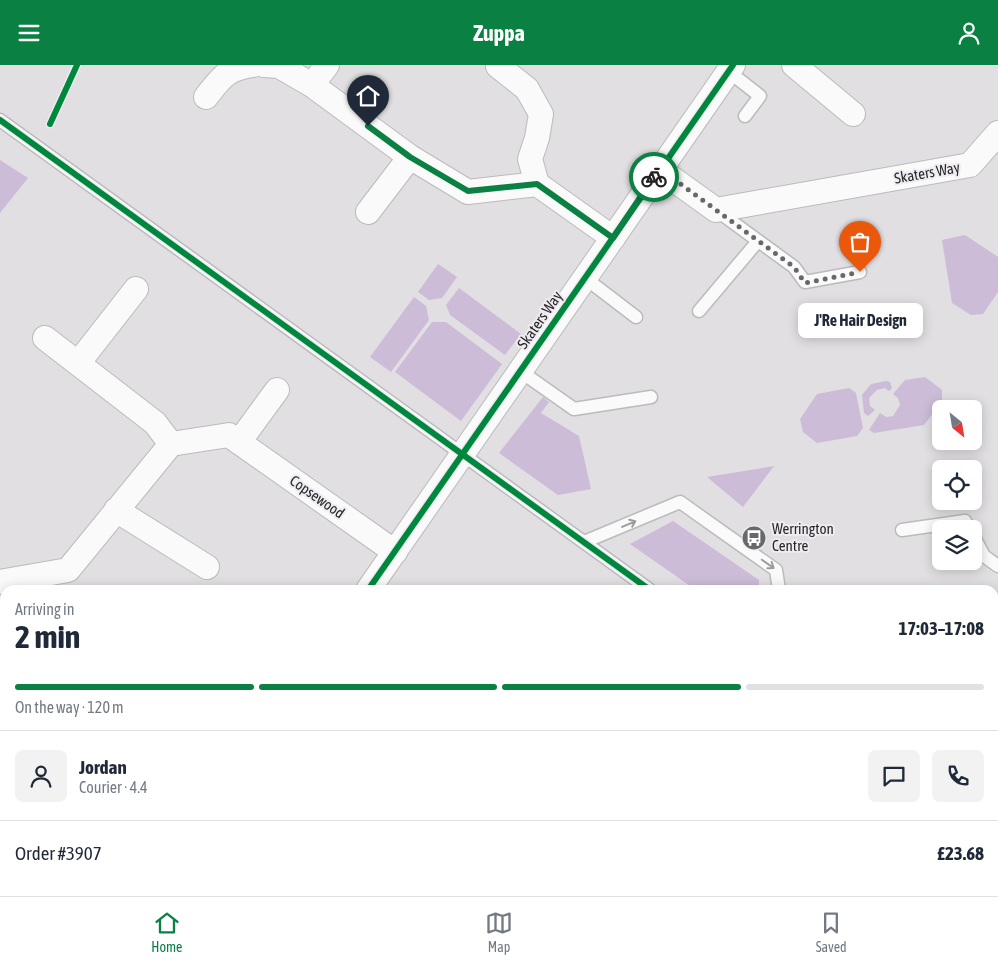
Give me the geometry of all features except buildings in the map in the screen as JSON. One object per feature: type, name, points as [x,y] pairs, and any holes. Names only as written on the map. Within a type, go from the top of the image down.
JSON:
[{"type":"street","points":[[206,97],[216,70],[253,65]]},
{"type":"street","points":[[264,65],[279,65],[312,85],[410,157],[468,191],[537,184]]},
{"type":"street","points":[[312,85],[326,65]]},
{"type":"street","points":[[794,65],[853,114]]},
{"type":"street","points":[[498,66],[527,89],[541,114],[537,138],[530,159],[537,184],[613,238]]},
{"type":"street","name":"Skaters Way","points":[[372,585],[730,67]]},
{"type":"street","name":"Skaters Way","points":[[716,210],[970,165],[998,133]]},
{"type":"street","points":[[368,212],[410,157]]},
{"type":"street","points":[[660,169],[716,210]]},
{"type":"street","points":[[79,362],[136,289]]},
{"type":"street","points":[[0,582],[68,569],[171,443],[155,423],[79,362],[45,338]]},
{"type":"street","points":[[239,442],[277,390]]},
{"type":"street","name":"Copsewood","points":[[171,443],[229,435],[395,552]]},
{"type":"street","points":[[116,510],[207,567]]},
{"type":"lane","points":[[730,67],[760,96],[745,115]]},
{"type":"lane","points":[[0,120],[643,585]]},
{"type":"lane","points":[[716,210],[794,267],[805,283],[860,272]]},
{"type":"lane","points":[[699,311],[758,241]]},
{"type":"lane","points":[[585,278],[636,317]]},
{"type":"lane","points":[[520,371],[574,409],[651,397]]},
{"type":"lane","points":[[584,542],[680,502],[776,570],[778,585]]},
{"type":"lane","points":[[902,530],[932,526]]},
{"type":"lane","points":[[982,552],[984,556],[998,566]]},
{"type":"shaded area","points":[[0,160],[28,178],[0,213]]},
{"type":"shaded area","points":[[965,235],[998,257],[998,292],[983,314],[971,315],[952,303],[942,240]]},
{"type":"shaded area","points":[[438,264],[457,277],[442,298],[429,300],[418,292]]},
{"type":"shaded area","points":[[459,288],[521,334],[505,355],[450,315],[446,305]]},
{"type":"shaded area","points":[[414,297],[426,306],[429,320],[391,372],[370,357]]},
{"type":"shaded area","points":[[432,322],[446,322],[502,364],[461,421],[395,372]]},
{"type":"shaded area","points":[[925,377],[942,390],[942,400],[932,400],[932,414],[924,425],[874,433],[869,430],[880,413],[886,417],[893,416],[900,405],[898,398],[893,394],[905,380]]},
{"type":"shaded area","points":[[890,382],[892,388],[889,391],[885,388],[877,390],[869,398],[870,406],[875,410],[868,416],[864,413],[862,395],[871,384]]},
{"type":"shaded area","points":[[849,388],[856,393],[863,428],[857,436],[817,443],[803,432],[800,419],[817,394]]},
{"type":"shaded area","points":[[543,397],[549,402],[541,413],[579,436],[591,489],[558,495],[499,453]]},
{"type":"shaded area","points":[[774,466],[743,507],[707,477]]},
{"type":"shaded area","points":[[673,521],[759,580],[759,585],[689,585],[630,544]]},
{"type":"cycle path","points":[[50,124],[77,65]]},
{"type":"cycle path","points":[[371,585],[733,65]]},
{"type":"cycle path","points":[[0,120],[643,585]]},
{"type":"way so far","points":[[654,177],[660,169],[794,267],[805,283],[860,272]]},
{"type":"place","name":"J'Re Hair Design","points":[[860,272]]},
{"type":"place","name":"Werrington Centre","points":[[754,538]]},
{"type":"route","points":[[368,126],[410,157],[468,191],[537,184],[613,238],[654,177]]}]
